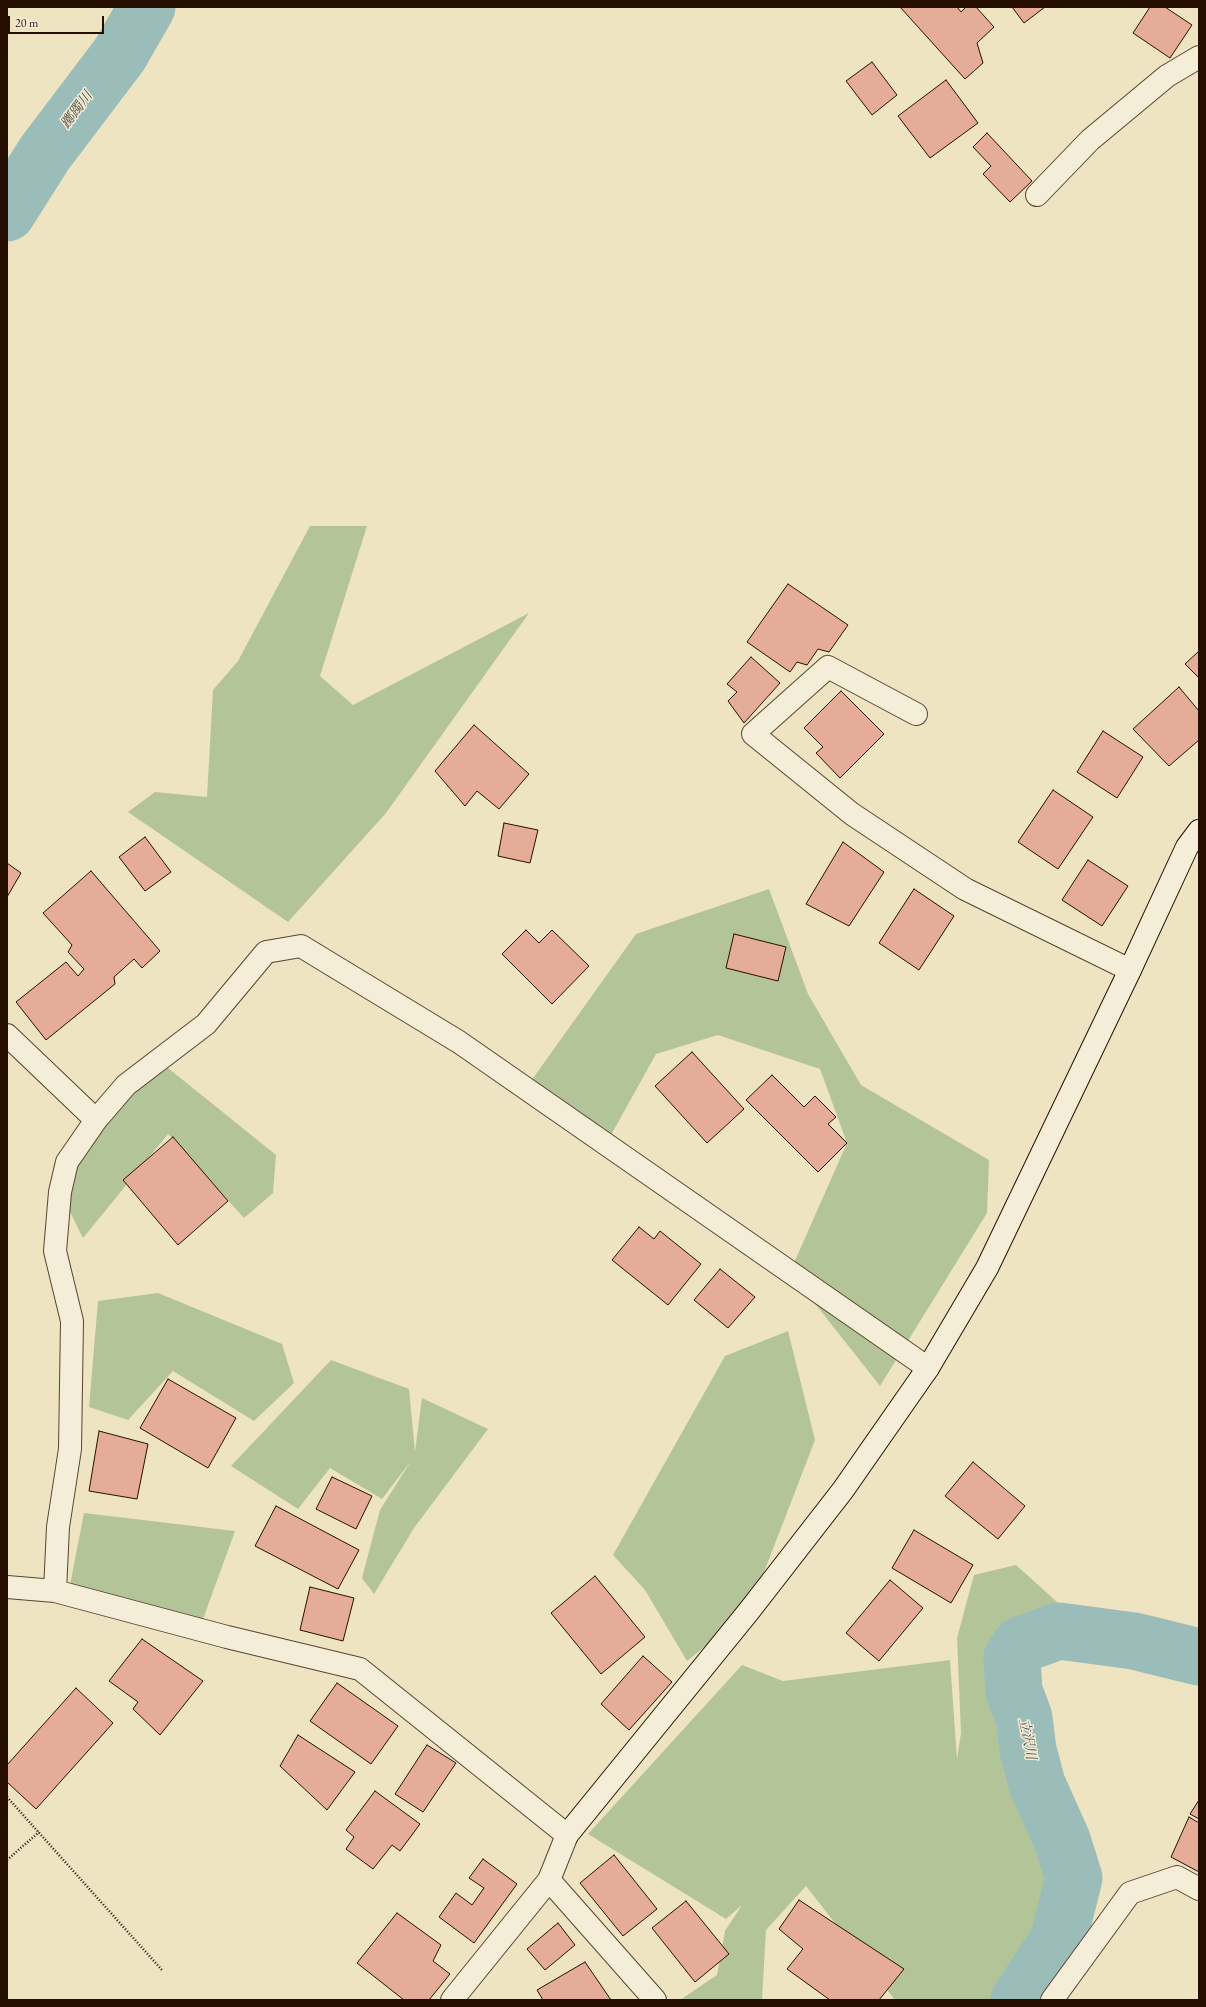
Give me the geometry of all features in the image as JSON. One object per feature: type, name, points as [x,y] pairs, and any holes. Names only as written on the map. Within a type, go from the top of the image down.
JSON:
[{"type":"street","points":[[1037,195],[1090,140],[1167,76],[1199,57]]},
{"type":"street","points":[[916,714],[828,667],[753,734],[852,814],[966,890],[1130,970]]},
{"type":"street","points":[[452,2000],[549,1880],[567,1835],[749,1611],[843,1490],[928,1368],[987,1268],[1130,970],[1187,847],[1199,831]]},
{"type":"street","points":[[55,1591],[58,1527],[70,1449],[72,1320],[55,1251],[60,1192],[67,1162],[96,1120],[126,1085],[206,1024],[266,952],[301,946],[459,1042],[928,1368]]},
{"type":"street","points":[[7,1035],[96,1120]]},
{"type":"street","points":[[7,1587],[55,1591],[227,1638],[360,1669],[567,1835]]},
{"type":"street","points":[[1052,2000],[1130,1893],[1177,1877],[1199,1889]]},
{"type":"street","points":[[549,1880],[655,2000]]},
{"type":"path","points":[[7,1797],[162,1970]]},
{"type":"path","points":[[7,1860],[39,1832]]},
{"type":"green space","points":[[310,526],[367,526],[320,676],[353,705],[529,613],[386,813],[288,922],[128,812],[155,792],[207,797],[213,690],[238,661]]},
{"type":"green space","points":[[769,889],[808,994],[861,1085],[989,1160],[987,1213],[880,1386],[790,1272],[847,1143],[820,1069],[718,1035],[656,1054],[606,1144],[526,1088],[636,934]]},
{"type":"green space","points":[[163,1064],[276,1155],[273,1193],[244,1218],[168,1134],[83,1238],[60,1192],[105,1124]]},
{"type":"green space","points":[[158,1293],[282,1344],[294,1383],[254,1421],[173,1371],[128,1420],[89,1407],[98,1301]]},
{"type":"green space","points":[[788,1331],[815,1440],[749,1611],[687,1661],[645,1590],[613,1555],[725,1356]]},
{"type":"green space","points":[[331,1360],[409,1389],[415,1452],[422,1398],[488,1429],[414,1528],[374,1594],[362,1578],[380,1510],[411,1461],[382,1499],[330,1468],[298,1509],[231,1466]]},
{"type":"green space","points":[[84,1513],[235,1531],[203,1619],[70,1585]]},
{"type":"green space","points":[[1016,1565],[1067,1611],[1005,1651],[1007,1718],[1021,1784],[1055,1868],[1053,1916],[1041,1946],[1002,2000],[895,2000],[806,1886],[766,1930],[762,2000],[680,2000],[717,1975],[725,1931],[742,1905],[726,1919],[588,1834],[742,1665],[783,1681],[950,1660],[957,1759],[961,1733],[957,1638],[974,1575]]},
{"type":"building","points":[[900,7],[957,7],[961,12],[966,7],[976,7],[994,27],[977,43],[983,63],[965,79]]},
{"type":"building","points":[[1012,7],[1045,7],[1024,23]]},
{"type":"building","points":[[1150,7],[1165,7],[1192,25],[1170,58],[1133,33]]},
{"type":"building","points":[[872,62],[897,95],[872,115],[846,81]]},
{"type":"building","points":[[946,80],[978,123],[930,158],[898,116]]},
{"type":"building","points":[[987,133],[1032,181],[1010,202],[983,174],[991,166],[973,147]]},
{"type":"building","points":[[788,584],[848,625],[829,652],[818,649],[807,665],[797,662],[790,672],[747,642]]},
{"type":"building","points":[[1199,651],[1199,678],[1185,664]]},
{"type":"building","points":[[751,657],[780,683],[744,723],[728,701],[737,692],[727,684]]},
{"type":"building","points":[[1179,687],[1199,711],[1199,740],[1169,766],[1133,729]]},
{"type":"building","points":[[841,691],[884,734],[840,778],[816,753],[823,747],[804,728]]},
{"type":"building","points":[[474,725],[529,774],[499,809],[477,791],[465,806],[435,771]]},
{"type":"building","points":[[1103,731],[1143,757],[1117,798],[1077,772]]},
{"type":"building","points":[[1053,790],[1093,817],[1058,869],[1018,842]]},
{"type":"building","points":[[504,823],[538,830],[530,863],[498,856]]},
{"type":"building","points":[[145,837],[171,872],[145,891],[119,857]]},
{"type":"building","points":[[843,842],[884,872],[849,926],[806,904]]},
{"type":"building","points":[[1088,860],[1128,886],[1102,926],[1062,900]]},
{"type":"building","points":[[7,863],[21,873],[7,897]]},
{"type":"building","points":[[91,871],[160,951],[142,968],[134,959],[114,977],[115,984],[46,1040],[16,1002],[66,962],[78,976],[84,969],[68,952],[72,945],[43,913]]},
{"type":"building","points":[[914,889],[954,916],[919,970],[879,943]]},
{"type":"building","points":[[526,930],[539,943],[552,930],[589,966],[552,1004],[502,954]]},
{"type":"building","points":[[734,934],[786,947],[778,981],[726,968]]},
{"type":"building","points":[[692,1052],[744,1109],[707,1143],[655,1086]]},
{"type":"building","points":[[772,1075],[804,1107],[815,1096],[836,1117],[828,1124],[847,1143],[818,1172],[746,1100]]},
{"type":"building","points":[[173,1137],[228,1201],[178,1245],[123,1180]]},
{"type":"building","points":[[639,1227],[654,1239],[660,1231],[701,1264],[668,1305],[612,1260]]},
{"type":"building","points":[[720,1269],[755,1297],[728,1328],[694,1300]]},
{"type":"building","points":[[168,1379],[236,1418],[208,1468],[140,1428]]},
{"type":"building","points":[[99,1431],[148,1444],[137,1499],[89,1491]]},
{"type":"building","points":[[973,1462],[1025,1506],[998,1539],[945,1496]]},
{"type":"building","points":[[332,1477],[372,1496],[356,1529],[316,1509]]},
{"type":"building","points":[[276,1506],[359,1550],[338,1589],[255,1546]]},
{"type":"building","points":[[914,1530],[973,1565],[951,1603],[892,1568]]},
{"type":"building","points":[[595,1576],[645,1637],[601,1674],[551,1613]]},
{"type":"building","points":[[890,1580],[923,1608],[879,1661],[846,1633]]},
{"type":"building","points":[[310,1587],[354,1598],[343,1641],[300,1630]]},
{"type":"building","points":[[142,1639],[203,1681],[160,1735],[133,1709],[138,1702],[109,1681]]},
{"type":"building","points":[[643,1656],[672,1682],[629,1730],[601,1704]]},
{"type":"building","points":[[337,1683],[398,1726],[371,1764],[310,1721]]},
{"type":"building","points":[[76,1688],[113,1723],[36,1809],[7,1782],[7,1765]]},
{"type":"building","points":[[298,1735],[355,1772],[327,1810],[280,1766]]},
{"type":"building","points":[[427,1745],[456,1763],[423,1812],[395,1794]]},
{"type":"building","points":[[375,1791],[420,1824],[400,1851],[392,1845],[373,1869],[346,1849],[354,1837],[346,1830]]},
{"type":"building","points":[[1199,1800],[1199,1819],[1190,1814]]},
{"type":"building","points":[[1189,1817],[1199,1823],[1199,1872],[1171,1857]]},
{"type":"building","points":[[614,1855],[657,1909],[623,1936],[580,1883]]},
{"type":"building","points":[[483,1859],[517,1884],[474,1943],[439,1917],[456,1893],[472,1905],[484,1888],[469,1878]]},
{"type":"building","points":[[799,1900],[904,1969],[879,2000],[830,2000],[787,1969],[803,1949],[779,1929]]},
{"type":"building","points":[[686,1901],[729,1954],[695,1982],[652,1928]]},
{"type":"building","points":[[397,1913],[441,1945],[433,1961],[450,1974],[429,2000],[404,2000],[357,1963]]},
{"type":"building","points":[[558,1923],[575,1945],[545,1970],[527,1949]]},
{"type":"building","points":[[585,1962],[611,2000],[543,2000],[537,1990]]},
{"type":"waterway","name":"躑躅川","points":[[7,213],[45,153],[120,54],[147,7]]},
{"type":"waterway","name":"立沢川","points":[[1019,2000],[1058,1941],[1074,1878],[1062,1840],[1037,1784],[1028,1750],[1024,1718],[1014,1691],[1012,1658],[1020,1645],[1059,1631],[1134,1641],[1199,1657]]}]
